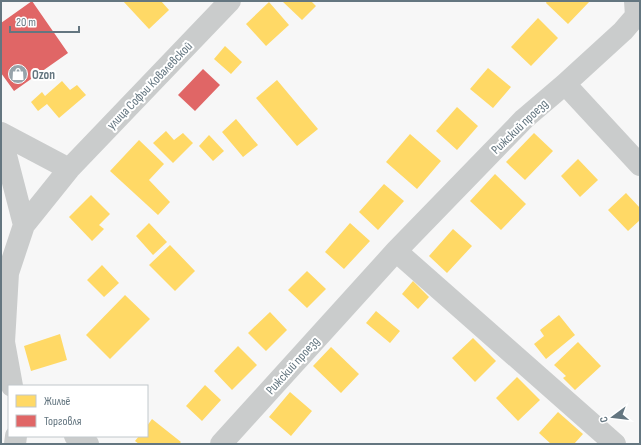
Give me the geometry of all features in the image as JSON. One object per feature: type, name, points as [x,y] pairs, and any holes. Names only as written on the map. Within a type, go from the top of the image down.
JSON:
[{"type":"street","name":"улица Софьи Ковалевской","points":[[24,225],[69,169],[230,1]]},
{"type":"street","name":"Рижский проезд","points":[[221,444],[396,251],[524,119],[623,31],[636,16],[635,1]]},
{"type":"street","points":[[565,84],[640,165]]},
{"type":"street","points":[[1,134],[69,169]]},
{"type":"street","points":[[1,134],[24,225],[8,274],[4,342],[12,385]]},
{"type":"street","points":[[396,251],[614,444]]},
{"type":"street","points":[[77,437],[88,444]]},
{"type":"building: Жильё","points":[[123,1],[161,1],[169,10],[149,29]]},
{"type":"building: Жильё","points":[[282,1],[311,1],[316,6],[302,20]]},
{"type":"building: Жильё","points":[[547,1],[590,1],[568,24],[546,3]]},
{"type":"building: Жильё","points":[[269,2],[289,25],[266,46],[246,24]]},
{"type":"building: Жильё","points":[[538,18],[558,38],[531,66],[511,47]]},
{"type":"building: Жильё","points":[[225,46],[242,62],[231,74],[214,59]]},
{"type":"building: Жильё","points":[[488,68],[511,87],[493,108],[470,89]]},
{"type":"building: Жильё","points":[[277,80],[318,129],[297,146],[256,98]]},
{"type":"building: Жильё","points":[[62,81],[70,90],[77,85],[86,95],[59,118],[47,104],[38,111],[31,102],[42,92],[45,96]]},
{"type":"building: Жильё","points":[[457,107],[478,126],[457,150],[436,131]]},
{"type":"building: Жильё","points":[[236,119],[258,145],[243,157],[222,132]]},
{"type":"building: Жильё","points":[[166,131],[174,140],[183,133],[193,143],[173,163],[153,143]]},
{"type":"building: Жильё","points":[[534,133],[553,151],[525,180],[506,162]]},
{"type":"building: Жильё","points":[[410,134],[441,161],[417,189],[386,162]]},
{"type":"building: Жильё","points":[[209,135],[224,151],[213,161],[199,146]]},
{"type":"building: Жильё","points":[[139,140],[164,164],[149,180],[170,202],[158,215],[110,171]]},
{"type":"building: Жильё","points":[[578,159],[598,180],[580,197],[561,176]]},
{"type":"building: Жильё","points":[[495,174],[526,204],[501,230],[470,201]]},
{"type":"building: Жильё","points":[[384,184],[404,201],[378,230],[359,212]]},
{"type":"building: Жильё","points":[[626,193],[640,208],[640,220],[628,231],[608,210]]},
{"type":"building: Жильё","points":[[91,195],[110,214],[99,225],[104,229],[92,241],[69,217]]},
{"type":"building: Жильё","points":[[149,223],[167,242],[153,255],[136,236]]},
{"type":"building: Жильё","points":[[350,223],[370,241],[344,269],[325,252]]},
{"type":"building: Жильё","points":[[453,229],[472,246],[447,273],[429,256]]},
{"type":"building: Жильё","points":[[170,245],[195,271],[175,291],[149,265]]},
{"type":"building: Жильё","points":[[102,265],[119,283],[104,297],[87,280]]},
{"type":"building: Жильё","points":[[307,271],[326,289],[307,308],[288,290]]},
{"type":"building: Жильё","points":[[413,281],[429,297],[418,309],[402,294]]},
{"type":"building: Жильё","points":[[125,295],[150,319],[110,359],[86,335]]},
{"type":"building: Жильё","points":[[376,311],[400,331],[390,343],[366,323]]},
{"type":"building: Жильё","points":[[270,312],[287,330],[266,351],[248,333]]},
{"type":"building: Жильё","points":[[559,315],[575,335],[546,359],[534,344],[544,336],[540,330]]},
{"type":"building: Жильё","points":[[60,334],[67,360],[31,371],[24,346]]},
{"type":"building: Жильё","points":[[473,338],[496,361],[475,382],[452,358]]},
{"type":"building: Жильё","points":[[578,342],[601,366],[575,390],[563,378],[566,376],[554,365]]},
{"type":"building: Жильё","points":[[238,346],[257,365],[232,390],[214,371]]},
{"type":"building: Жильё","points":[[331,347],[359,374],[341,393],[313,366]]},
{"type":"building: Жильё","points":[[517,377],[540,400],[518,421],[496,398]]},
{"type":"building: Жильё","points":[[205,385],[221,400],[202,421],[186,406]]},
{"type":"building: Жильё","points":[[290,392],[312,411],[291,436],[269,417]]},
{"type":"building: Жильё","points":[[558,412],[583,434],[574,444],[551,444],[539,433]]},
{"type":"building: Жильё","points":[[152,419],[181,442],[179,444],[139,444],[135,441],[138,437],[148,437],[148,425]]},
{"type":"building: Торговля","points":[[32,1],[68,53],[14,91],[1,73],[1,23]]},
{"type":"building: Торговля","points":[[203,69],[220,85],[195,111],[178,95]]},
{"type":"place","name":"Ozon","points":[[18,74]]}]
